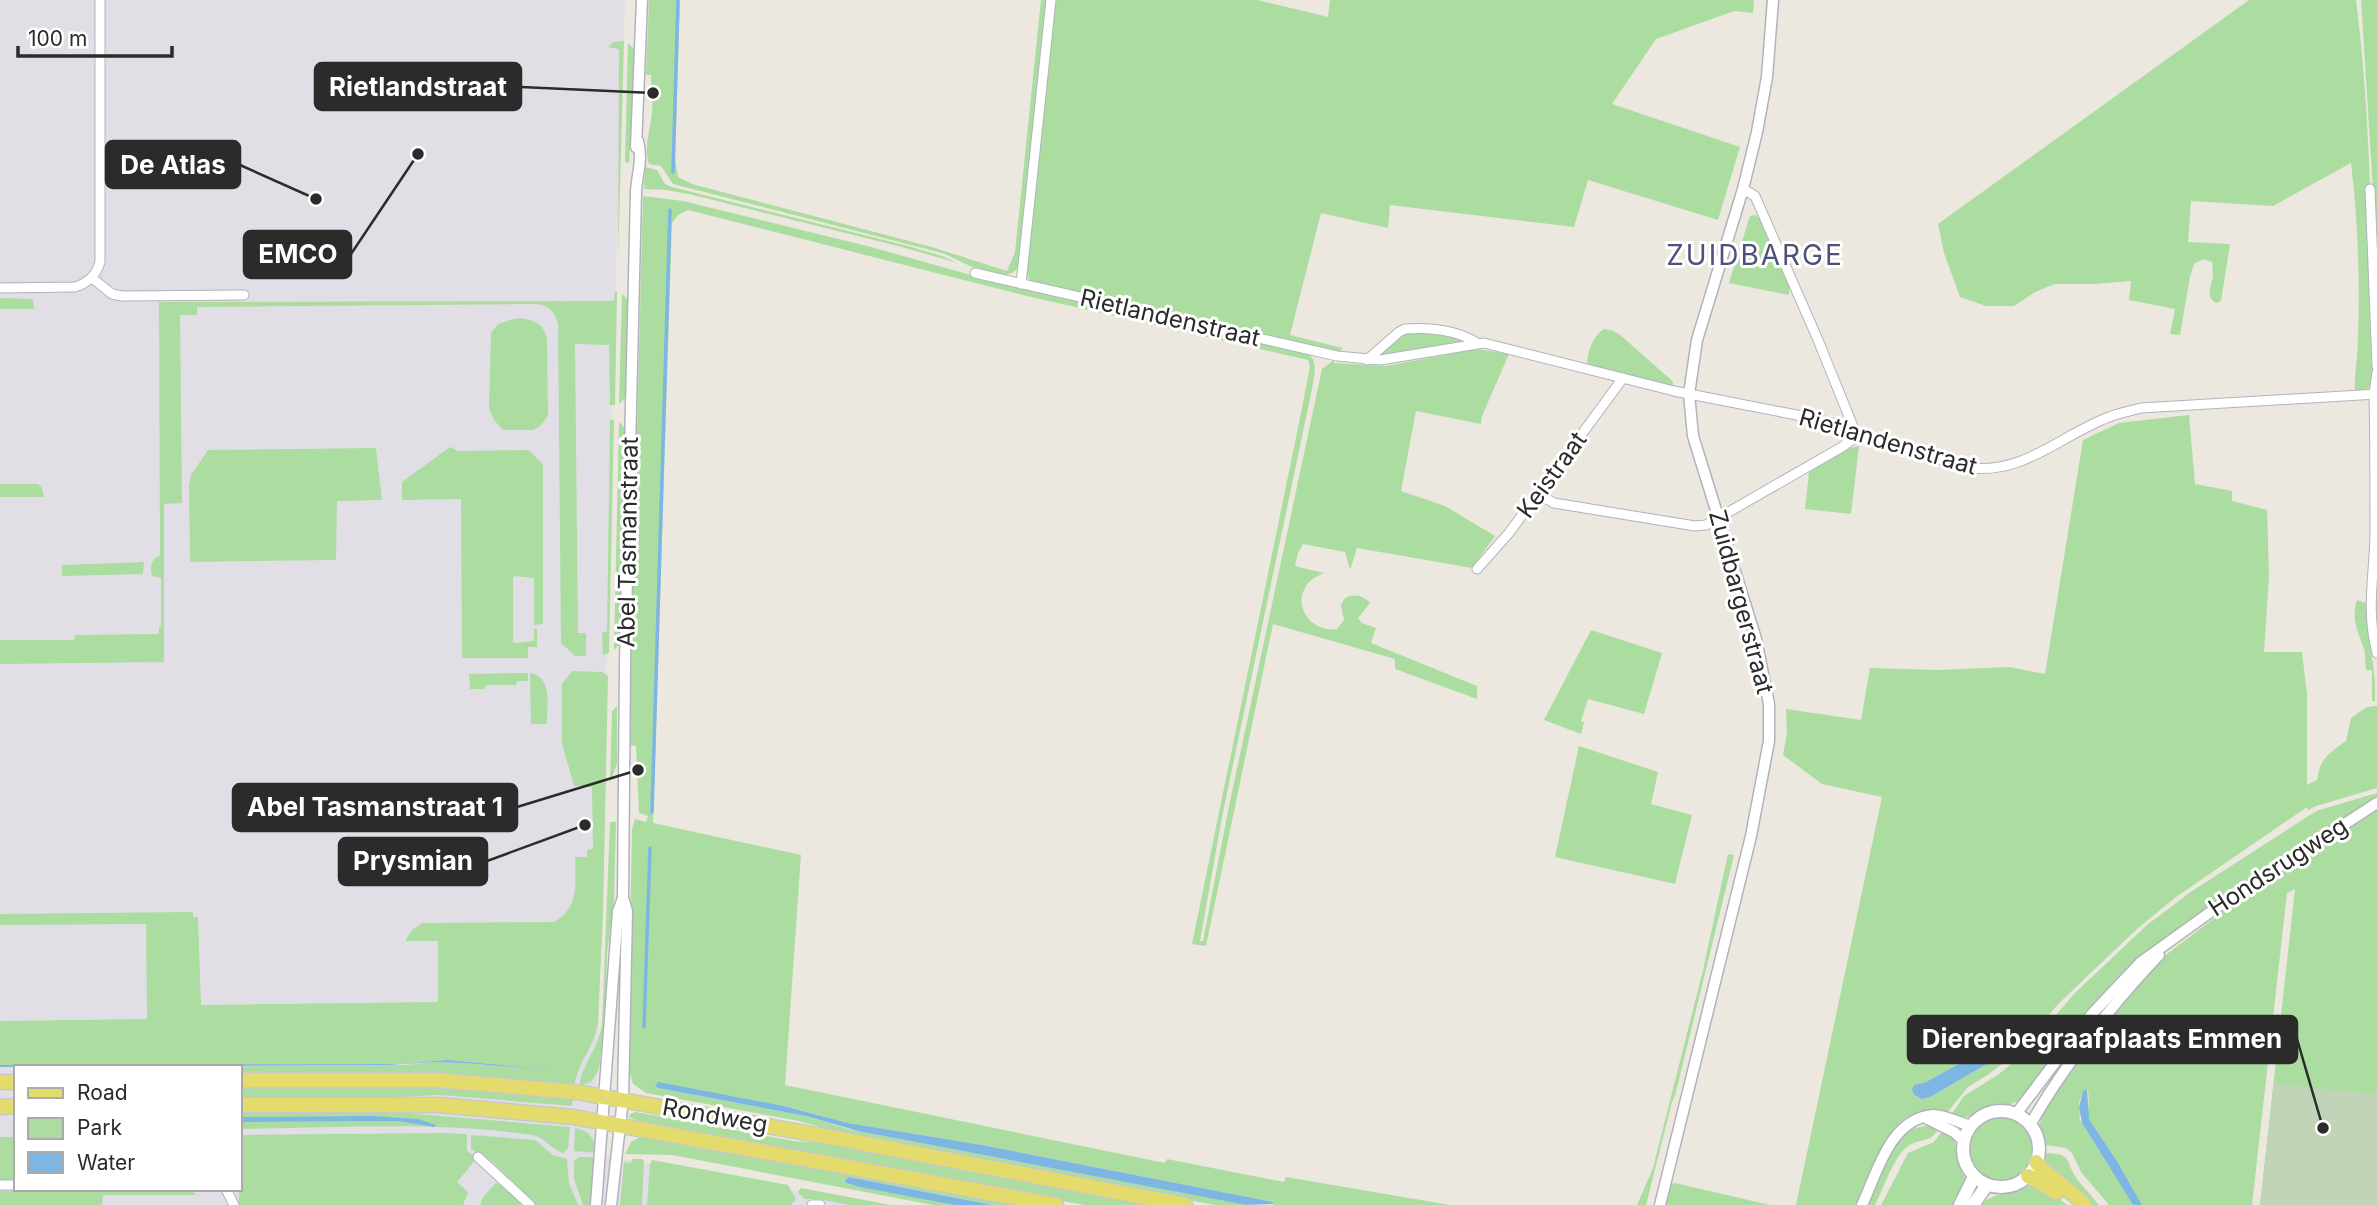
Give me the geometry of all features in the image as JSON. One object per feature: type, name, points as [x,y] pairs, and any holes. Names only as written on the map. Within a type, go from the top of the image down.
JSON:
[{"type":"main road","name":"Rondweg","points":[[242,1080],[436,1080],[623,1099],[1185,1205]]},
{"type":"main road","name":"Rondweg","points":[[242,1105],[438,1105],[549,1114],[620,1124],[1056,1205]]},
{"type":"main road","points":[[2001,1111],[2016,1114],[2030,1125],[2038,1144],[2036,1162],[2028,1176],[2008,1186],[1987,1185],[1974,1177],[1965,1163],[1963,1152],[1964,1141],[1971,1126],[1990,1113],[2001,1111]]},
{"type":"main road","points":[[2036,1162],[2084,1205]]},
{"type":"main road","points":[[2028,1176],[2046,1184],[2071,1205]]},
{"type":"main road","points":[[1960,1205],[1974,1177]]},
{"type":"main road","points":[[1973,1205],[1987,1185]]},
{"type":"street","points":[[0,288],[66,289],[84,284],[92,278],[100,262],[100,0]]},
{"type":"street","name":"Abel Tasmanstraat","points":[[611,1205],[623,1099],[627,911],[623,898],[625,664],[636,186],[640,165],[638,141],[642,0]]},
{"type":"street","points":[[1021,284],[1051,0]]},
{"type":"street","name":"Zuidbargerstraat","points":[[1660,1205],[1751,836],[1769,741],[1768,694],[1756,639],[1693,436],[1689,394],[1697,340],[1743,189],[1767,77],[1773,0]]},
{"type":"street","points":[[1538,494],[1554,503],[1695,526],[1706,525],[1857,436],[1755,196],[1743,189]]},
{"type":"street","points":[[2370,189],[2377,366]]},
{"type":"street","name":"Rietlandenstraat","points":[[975,273],[1337,356],[1367,360],[1400,358],[1477,343],[1493,345],[1623,379],[1817,419],[1844,427],[1857,436],[1970,468],[1999,469],[2020,462],[2110,417],[2141,408],[2376,394]]},
{"type":"street","points":[[92,278],[112,294],[122,296],[244,295]]},
{"type":"street","name":"Rietlandenstraat","points":[[1367,360],[1399,332],[1405,330],[1449,332],[1477,343]]},
{"type":"street","points":[[2377,372],[2375,546],[2370,610],[2371,631],[2377,653]]},
{"type":"street","name":"Keistraat","points":[[1477,569],[1510,533],[1623,379]]},
{"type":"street","name":"Hondsrugweg","points":[[2016,1114],[2063,1050],[2141,962],[2223,903],[2377,803]]},
{"type":"street","name":"Abel Tasmanstraat","points":[[596,1205],[618,911],[623,898]]},
{"type":"street","name":"Hondsrugweg","points":[[2030,1125],[2118,1000],[2181,933]]},
{"type":"street","points":[[1862,1205],[1894,1136],[1909,1122],[1931,1115],[1971,1126]]},
{"type":"street","points":[[1926,1118],[1954,1132],[1964,1141]]},
{"type":"street","points":[[478,1157],[530,1205]]},
{"type":"street","points":[[812,1205],[820,1205]]},
{"type":"shaded area","points":[[0,0],[625,0],[612,393],[596,1154],[869,1205],[0,1205]]},
{"type":"green space","points":[[649,0],[680,0],[675,159],[678,177],[692,184],[932,247],[1007,271],[1015,252],[1041,0],[1048,0],[1020,264],[1013,272],[994,275],[942,253],[673,184],[661,166],[649,164],[648,158],[652,114],[651,75],[646,75]]},
{"type":"green space","points":[[1053,0],[1257,0],[1328,17],[1330,0],[1754,0],[1753,13],[1734,11],[1656,39],[1612,104],[1740,147],[1718,220],[1588,180],[1574,227],[1390,205],[1388,228],[1321,213],[1290,335],[1343,348],[1338,353],[1031,282],[1025,272]]},
{"type":"green space","points":[[2249,0],[2356,0],[2370,188],[2375,376],[2369,388],[2355,392],[2359,272],[2351,163],[2273,206],[2191,201],[2188,242],[2230,244],[2221,301],[2216,303],[2210,297],[2212,262],[2203,259],[2194,264],[2180,335],[2170,334],[2175,309],[2129,300],[2131,281],[2055,284],[2035,292],[2014,306],[1986,306],[1960,297],[1944,253],[1938,224]]},
{"type":"green space","points":[[2361,0],[2377,0],[2377,326],[2374,205]]},
{"type":"green space","points":[[624,41],[618,263],[619,49],[608,47],[613,42]]},
{"type":"green space","points":[[628,43],[636,51],[629,163],[625,162]]},
{"type":"green space","points":[[645,167],[657,170],[665,184],[672,187],[908,246],[958,263],[693,195],[644,189]]},
{"type":"green space","points":[[643,196],[683,201],[871,247],[985,279],[1307,352],[1311,356],[1315,369],[1312,389],[1222,817],[1200,941],[1203,941],[1322,369],[1334,360],[1334,363],[1386,366],[1477,349],[1509,354],[1481,424],[1416,411],[1401,491],[1445,506],[1495,536],[1472,568],[1357,548],[1350,570],[1345,552],[1303,544],[1295,566],[1324,573],[1310,581],[1302,594],[1303,610],[1313,623],[1328,629],[1337,629],[1344,620],[1341,605],[1344,599],[1354,596],[1364,598],[1370,603],[1358,618],[1362,623],[1376,628],[1371,643],[1477,686],[1477,699],[1395,669],[1395,659],[1273,624],[1206,946],[1192,944],[1302,408],[1310,366],[1308,360],[1031,297],[688,210],[678,215],[672,223],[653,823],[801,855],[785,1085],[1165,1163],[1167,1159],[1284,1182],[1286,1177],[1450,1205],[1273,1205],[1273,1202],[982,1145],[848,1123],[785,1106],[656,1083],[658,1088],[806,1116],[848,1129],[1246,1205],[1215,1205],[848,1135],[799,1121],[646,1093],[633,1084],[628,1066],[632,829],[635,819],[646,822],[648,816],[639,813],[636,746],[629,745]]},
{"type":"green space","points":[[1750,216],[1761,218],[1789,278],[1789,295],[1729,283]]},
{"type":"green space","points":[[615,291],[615,405],[610,405],[609,345],[575,344],[578,633],[586,633],[586,656],[575,656],[561,643],[558,324],[550,310],[535,304],[197,307],[197,315],[180,315],[182,503],[164,504],[164,662],[0,664],[0,640],[74,640],[75,635],[159,634],[161,578],[152,576],[151,569],[153,561],[160,555],[159,302],[614,301]]},
{"type":"green space","points":[[622,294],[628,300],[625,398],[619,404]]},
{"type":"green space","points":[[0,298],[33,299],[34,309],[0,309]]},
{"type":"green space","points":[[517,318],[536,323],[543,329],[547,339],[548,416],[533,430],[503,430],[494,420],[489,408],[491,333],[498,324]]},
{"type":"green space","points":[[1604,329],[1619,334],[1669,378],[1673,386],[1587,365],[1591,345]]},
{"type":"green space","points":[[1407,332],[1435,332],[1466,341],[1374,357]]},
{"type":"green space","points":[[2189,415],[2195,484],[2232,491],[2232,501],[2267,510],[2269,576],[2264,652],[2302,652],[2307,694],[2307,785],[2317,780],[2320,766],[2326,757],[2346,741],[2351,718],[2366,708],[2377,706],[2377,788],[2308,810],[2307,807],[2176,897],[2137,929],[2059,1003],[2015,1054],[1968,1087],[1946,1114],[1920,1113],[1902,1121],[1889,1137],[1856,1205],[1796,1205],[1882,797],[1822,784],[1783,755],[1787,733],[1786,709],[1861,720],[1870,668],[1937,670],[2009,667],[2045,674],[2083,440],[2119,423]],"holes":[[[2004,1039],[2015,1042],[2013,1049],[1930,1097],[1914,1095],[1914,1085],[1926,1082]]]},
{"type":"green space","points":[[610,420],[614,420],[609,653],[603,655],[602,633],[607,631]]},
{"type":"green space","points":[[619,422],[625,428],[620,644],[614,650]]},
{"type":"green space","points":[[1859,446],[1851,514],[1805,509],[1809,472],[1849,448]]},
{"type":"green space","points":[[450,447],[458,451],[528,450],[543,464],[543,624],[534,625],[534,578],[513,578],[513,641],[534,641],[534,629],[537,629],[537,647],[528,647],[528,658],[462,658],[461,499],[402,500],[402,482]]},
{"type":"green space","points":[[376,448],[382,500],[337,501],[336,560],[190,562],[189,485],[191,475],[208,450]]},
{"type":"green space","points":[[0,484],[38,484],[44,497],[0,497]]},
{"type":"green space","points":[[144,562],[143,574],[62,576],[62,565]]},
{"type":"green space","points":[[2357,600],[2368,604],[2375,701],[2372,701],[2372,670],[2366,670],[2364,649],[2356,623]]},
{"type":"green space","points":[[1591,630],[1662,653],[1644,714],[1588,699],[1581,721],[1584,722],[1581,734],[1544,720]]},
{"type":"green space","points":[[572,671],[602,672],[608,676],[598,1022],[594,1039],[579,1069],[574,1087],[449,1077],[366,1074],[242,1075],[242,1066],[405,1065],[434,1062],[565,1071],[448,1060],[399,1064],[0,1065],[0,1021],[147,1019],[146,924],[0,925],[0,914],[193,912],[193,917],[198,917],[201,1005],[438,1002],[438,941],[405,941],[412,930],[422,923],[554,922],[568,910],[572,902],[575,857],[587,857],[587,850],[593,849],[592,787],[574,786],[562,743],[562,684]]},
{"type":"green space","points":[[528,673],[528,681],[517,681],[516,685],[486,685],[485,689],[470,689],[469,674]]},
{"type":"green space","points":[[530,673],[542,680],[545,686],[548,701],[547,724],[531,724]]},
{"type":"green space","points":[[617,706],[617,764],[610,783],[612,711]]},
{"type":"green space","points":[[1579,746],[1658,772],[1651,804],[1692,815],[1675,884],[1555,857]]},
{"type":"green space","points":[[2377,793],[2377,796],[2208,906],[2145,955],[2075,1027],[2020,1100],[2011,1104],[1989,1106],[1967,1117],[1950,1116],[1964,1096],[1999,1074],[2022,1055],[2074,994],[2147,925],[2192,891],[2310,815]]},
{"type":"green space","points":[[2377,810],[2377,1205],[2260,1205],[2295,889],[2287,893],[2252,1205],[2142,1205],[2089,1119],[2087,1089],[2083,1091],[2079,1103],[2080,1120],[2133,1205],[2109,1205],[2081,1172],[2072,1153],[2066,1148],[2046,1145],[2040,1124],[2042,1111],[2120,1003],[2167,954],[2233,904]]},
{"type":"green space","points":[[610,822],[616,822],[614,900],[607,954],[605,1017],[599,1069],[591,1082],[579,1086],[602,1024]]},
{"type":"green space","points":[[1728,854],[1734,855],[1675,1096],[1646,1205],[1637,1205],[1653,1168],[1703,970]]},
{"type":"green space","points":[[2274,1084],[2377,1094],[2377,1205],[2260,1205]]},
{"type":"green space","points":[[242,1086],[457,1087],[573,1098],[572,1106],[439,1095],[242,1099]]},
{"type":"green space","points":[[242,1110],[383,1111],[570,1127],[568,1148],[564,1153],[532,1135],[459,1128],[386,1126],[242,1129],[242,1122],[397,1121],[434,1127],[392,1117],[242,1117]]},
{"type":"green space","points":[[636,1112],[794,1141],[840,1145],[1156,1205],[1084,1205],[642,1122],[629,1117]]},
{"type":"green space","points":[[2001,1118],[2013,1120],[2023,1127],[2030,1137],[2030,1161],[2023,1171],[2013,1178],[2001,1180],[1989,1178],[1979,1171],[1972,1161],[1970,1149],[1972,1137],[1979,1127],[1989,1120]]},
{"type":"green space","points":[[1929,1125],[1939,1128],[1932,1137],[1912,1144],[1902,1151],[1875,1205],[1867,1205],[1898,1140],[1908,1130]]},
{"type":"green space","points":[[575,1128],[590,1136],[597,1153],[574,1151]]},
{"type":"green space","points":[[1943,1130],[1952,1136],[1955,1142],[1957,1158],[1965,1179],[1956,1205],[1881,1205],[1908,1153],[1934,1142]]},
{"type":"green space","points":[[467,1134],[467,1151],[477,1158],[457,1182],[468,1192],[463,1205],[239,1205],[239,1191],[242,1191],[242,1135]]},
{"type":"green space","points":[[471,1135],[535,1140],[553,1155],[567,1159],[569,1183],[578,1205],[536,1205],[493,1162],[471,1149]]},
{"type":"green space","points":[[643,1135],[1020,1205],[992,1205],[849,1177],[845,1180],[848,1184],[954,1205],[933,1205],[672,1155],[625,1154],[631,1142]]},
{"type":"green space","points":[[0,1137],[14,1137],[14,1181],[0,1181]]},
{"type":"green space","points":[[2045,1153],[2067,1159],[2077,1179],[2099,1205],[2088,1205],[2045,1165]]},
{"type":"green space","points":[[579,1157],[597,1157],[594,1205],[583,1205],[574,1179],[574,1161]]},
{"type":"green space","points":[[632,1159],[644,1161],[642,1205],[620,1205],[624,1162],[631,1163]]},
{"type":"green space","points":[[652,1160],[788,1185],[796,1199],[791,1205],[647,1205]]},
{"type":"green space","points":[[496,1183],[503,1185],[521,1205],[480,1205],[483,1197]]},
{"type":"green space","points":[[1671,1184],[1770,1205],[1665,1205]]},
{"type":"green space","points":[[2029,1186],[2045,1188],[2067,1205],[1981,1205],[1997,1195]]},
{"type":"green space","points":[[801,1188],[891,1205],[850,1205],[804,1199],[798,1192]]},
{"type":"green space","points":[[0,1191],[193,1191],[196,1195],[103,1195],[102,1205],[0,1205]]},
{"type":"water","points":[[2004,1039],[2014,1041],[2016,1045],[2013,1049],[1930,1097],[1922,1099],[1914,1095],[1914,1085],[1926,1082]]},
{"type":"water","points":[[448,1060],[565,1071],[434,1062],[388,1065],[0,1067],[0,1065],[399,1064]]},
{"type":"water","points":[[658,1082],[784,1106],[848,1123],[982,1145],[1273,1204],[1246,1205],[858,1131],[806,1116],[658,1088],[655,1085]]},
{"type":"water","points":[[2087,1089],[2089,1119],[2142,1205],[2133,1205],[2082,1123],[2079,1107],[2083,1091]]},
{"type":"water","points":[[373,1116],[418,1119],[436,1125],[434,1127],[397,1121],[242,1122],[242,1117]]},
{"type":"water","points":[[849,1177],[992,1205],[954,1205],[860,1187],[846,1183],[845,1180]]},
{"type":"waterway","points":[[673,172],[678,0]]},
{"type":"waterway","points":[[652,812],[670,210]]},
{"type":"waterway","points":[[644,1027],[650,848]]},
{"type":"place","name":"Rietlandstraat","points":[[653,93]]},
{"type":"place","name":"EMCO","points":[[418,154]]},
{"type":"place","name":"De Atlas","points":[[316,199]]},
{"type":"place","name":"Abel Tasmanstraat 1","points":[[638,770]]},
{"type":"place","name":"Prysmian","points":[[585,825]]},
{"type":"place","name":"Dierenbegraafplaats Emmen","points":[[2323,1128]]},
{"type":"district","name":"ZUIDBARGE","points":[[1755,255]]}]
